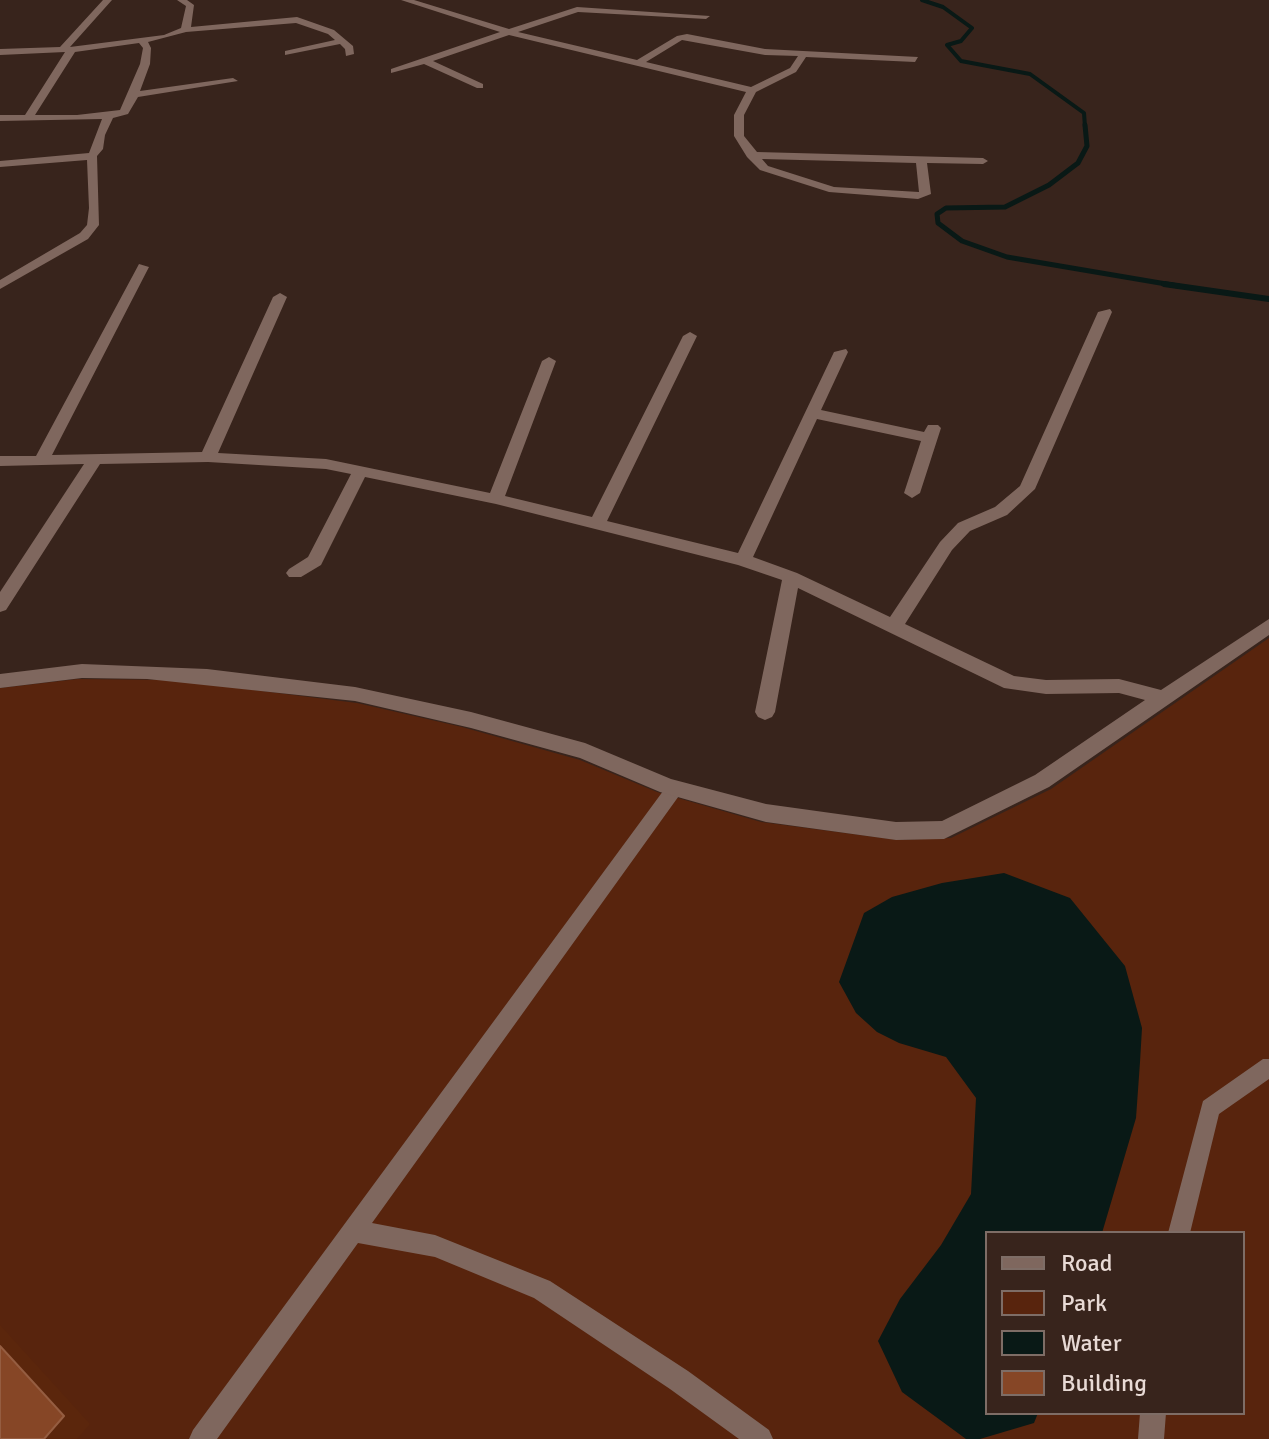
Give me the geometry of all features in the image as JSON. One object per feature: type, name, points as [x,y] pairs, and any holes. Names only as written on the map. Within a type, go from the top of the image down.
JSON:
[{"type":"street","points":[[27,119],[86,21],[108,0]]},
{"type":"street","points":[[181,0],[190,5],[190,18],[185,30]]},
{"type":"street","points":[[405,0],[512,33],[752,90]]},
{"type":"street","points":[[394,71],[577,9],[599,14],[706,16]]},
{"type":"street","points":[[0,52],[143,42],[185,30],[297,20],[315,24],[350,48],[349,54]]},
{"type":"street","points":[[638,63],[687,37],[765,52],[915,59]]},
{"type":"street","points":[[288,53],[341,41]]},
{"type":"street","points":[[0,118],[109,116],[124,112],[145,64],[147,48],[143,42]]},
{"type":"street","points":[[803,55],[793,70],[752,90],[739,115],[739,136],[764,168],[833,190],[890,195],[925,194],[921,159]]},
{"type":"street","points":[[425,61],[480,86]]},
{"type":"street","points":[[134,95],[233,81]]},
{"type":"street","points":[[0,164],[92,156],[98,149],[100,135],[109,116]]},
{"type":"street","points":[[751,155],[983,161]]},
{"type":"street","points":[[0,285],[84,236],[93,225],[92,156]]},
{"type":"street","points":[[42,459],[143,267]]},
{"type":"street","points":[[208,457],[280,297]]},
{"type":"street","points":[[893,627],[946,546],[964,527],[1001,511],[1027,489],[1105,312]]},
{"type":"street","points":[[597,524],[690,336]]},
{"type":"street","points":[[743,560],[841,352]]},
{"type":"street","points":[[496,499],[549,361]]},
{"type":"street","points":[[812,413],[932,432],[912,493]]},
{"type":"street","points":[[0,461],[208,457],[326,464],[496,499],[743,560],[791,577],[1011,683],[1046,687],[1119,686],[1163,698]]},
{"type":"street","points":[[0,606],[96,458]]},
{"type":"street","points":[[295,573],[315,561],[360,471]]},
{"type":"street","points":[[765,712],[791,577]]},
{"type":"street","points":[[0,681],[82,671],[147,672],[355,694],[471,720],[585,751],[675,788],[766,813],[896,831],[944,830],[1042,781],[1269,626]]},
{"type":"lane","points":[[202,1439],[675,788]]},
{"type":"lane","points":[[1179,1231],[1210,1108],[1263,1069],[1269,1069]]},
{"type":"lane","points":[[353,1231],[435,1246],[542,1289],[679,1380],[760,1439]]},
{"type":"lane","points":[[1151,1439],[1153,1415]]},
{"type":"green space","points":[[1269,638],[1269,1439],[0,1439],[0,688],[78,679],[174,680],[357,703],[462,727],[580,760],[657,792],[761,822],[898,840],[951,838],[1051,789]]},
{"type":"water","points":[[1004,873],[1070,898],[1125,966],[1142,1028],[1136,1118],[1103,1231],[985,1231],[985,1415],[1037,1415],[1034,1423],[980,1439],[966,1439],[902,1392],[878,1341],[900,1299],[941,1245],[971,1194],[976,1098],[946,1057],[899,1043],[877,1032],[856,1013],[839,982],[864,913],[892,897],[942,883]]},
{"type":"building","points":[[0,1346],[64,1416],[44,1439],[0,1439]]},
{"type":"waterway","points":[[922,0],[943,7],[972,28],[961,41],[947,45],[961,61],[1030,74],[1084,113],[1085,127]]},
{"type":"waterway","points":[[1085,125],[1087,146],[1078,163],[1049,185],[1005,207],[946,208],[937,214],[938,223],[962,241],[1007,257],[1178,286]]},
{"type":"waterway","points":[[1164,284],[1178,286]]},
{"type":"waterway","points":[[1178,286],[1269,299]]}]
